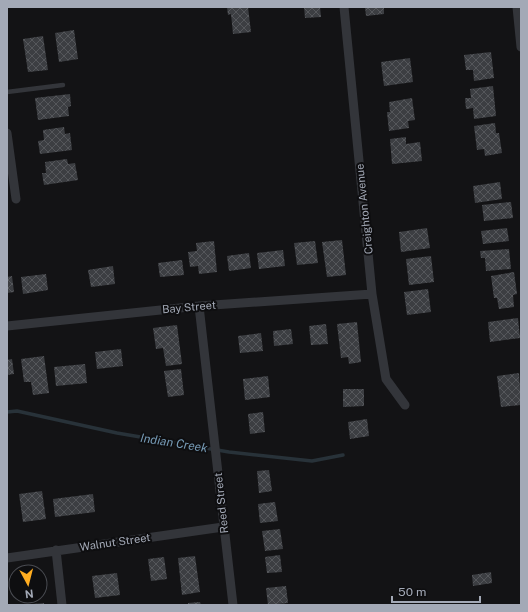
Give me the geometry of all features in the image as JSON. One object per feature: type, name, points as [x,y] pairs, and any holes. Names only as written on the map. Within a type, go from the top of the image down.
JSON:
[{"type":"street","name":"Creighton Avenue","points":[[344,7],[372,294],[386,379],[405,405]]},
{"type":"street","points":[[517,7],[521,47]]},
{"type":"street","points":[[7,133],[16,200]]},
{"type":"street","name":"Bay Street","points":[[7,326],[198,306],[372,294]]},
{"type":"street","name":"Reed Street","points":[[198,306],[233,605]]},
{"type":"street","name":"Walnut Street","points":[[7,558],[223,527]]},
{"type":"street","points":[[56,550],[62,605]]},
{"type":"lane","points":[[7,92],[63,85]]},
{"type":"building","points":[[227,7],[248,7],[251,32],[233,34],[231,14],[228,15]]},
{"type":"building","points":[[304,7],[320,7],[321,17],[305,18]]},
{"type":"building","points":[[365,7],[384,7],[384,14],[366,16]]},
{"type":"building","points":[[74,30],[78,59],[59,62],[55,33]]},
{"type":"building","points":[[43,36],[48,70],[28,72],[23,39]]},
{"type":"building","points":[[491,52],[494,78],[474,81],[473,70],[466,70],[464,55]]},
{"type":"building","points":[[410,58],[413,82],[384,86],[381,62]]},
{"type":"building","points":[[493,86],[496,116],[474,119],[473,108],[466,109],[465,98],[471,98],[470,89]]},
{"type":"building","points":[[70,94],[71,106],[68,107],[69,116],[38,120],[35,98]]},
{"type":"building","points":[[412,98],[415,120],[408,121],[409,128],[389,131],[387,112],[390,112],[389,102]]},
{"type":"building","points":[[495,123],[496,133],[499,133],[502,153],[485,156],[484,149],[477,150],[474,126]]},
{"type":"building","points":[[64,127],[65,134],[70,133],[72,150],[40,154],[38,141],[44,140],[43,130]]},
{"type":"building","points":[[406,137],[406,144],[420,142],[422,161],[392,164],[390,139]]},
{"type":"building","points":[[67,159],[68,164],[75,163],[78,180],[44,185],[42,173],[46,173],[45,162]]},
{"type":"building","points":[[500,182],[502,199],[475,203],[473,186]]},
{"type":"building","points":[[511,202],[513,218],[484,221],[482,205]]},
{"type":"building","points":[[427,228],[430,248],[401,252],[399,232]]},
{"type":"building","points":[[507,228],[509,241],[483,244],[481,231]]},
{"type":"building","points":[[342,240],[346,275],[327,277],[322,242]]},
{"type":"building","points":[[214,241],[217,272],[199,274],[198,266],[190,267],[188,252],[197,251],[196,243]]},
{"type":"building","points":[[315,241],[318,263],[297,265],[294,243]]},
{"type":"building","points":[[509,249],[511,269],[486,271],[485,258],[481,258],[480,251]]},
{"type":"building","points":[[283,250],[285,266],[259,269],[257,253]]},
{"type":"building","points":[[249,253],[251,268],[229,271],[227,256]]},
{"type":"building","points":[[431,256],[434,282],[409,285],[406,259]]},
{"type":"building","points":[[182,260],[184,275],[160,277],[158,263]]},
{"type":"building","points":[[113,266],[115,284],[91,287],[88,270]]},
{"type":"building","points":[[514,272],[517,294],[513,295],[514,307],[499,309],[497,298],[494,298],[491,276]]},
{"type":"building","points":[[46,274],[48,290],[23,294],[21,277]]},
{"type":"building","points":[[12,276],[14,292],[7,293],[7,277]]},
{"type":"building","points":[[428,289],[431,312],[407,315],[404,292]]},
{"type":"building","points":[[518,318],[520,338],[490,342],[488,322]]},
{"type":"building","points":[[357,322],[361,362],[349,364],[348,357],[341,358],[337,324]]},
{"type":"building","points":[[326,324],[328,344],[311,345],[309,326]]},
{"type":"building","points":[[177,325],[182,364],[166,366],[163,348],[156,349],[153,328]]},
{"type":"building","points":[[291,329],[293,344],[274,346],[273,331]]},
{"type":"building","points":[[261,333],[263,351],[240,353],[238,336]]},
{"type":"building","points":[[121,349],[123,366],[97,369],[95,352]]},
{"type":"building","points":[[44,356],[49,393],[33,395],[31,382],[24,382],[21,359]]},
{"type":"building","points":[[12,359],[14,374],[7,375],[7,360]]},
{"type":"building","points":[[85,364],[87,383],[56,386],[54,367]]},
{"type":"building","points":[[181,369],[184,395],[168,397],[164,371]]},
{"type":"building","points":[[519,373],[521,405],[501,407],[497,376]]},
{"type":"building","points":[[268,376],[270,397],[245,400],[243,379]]},
{"type":"building","points":[[343,389],[364,389],[364,406],[343,407]]},
{"type":"building","points":[[263,412],[265,432],[250,434],[248,414]]},
{"type":"building","points":[[367,419],[369,436],[350,439],[348,422]]},
{"type":"building","points":[[269,470],[272,491],[259,493],[257,471]]},
{"type":"building","points":[[42,491],[46,519],[23,522],[19,494]]},
{"type":"building","points":[[93,494],[95,512],[55,517],[53,499]]},
{"type":"building","points":[[275,502],[278,521],[260,523],[258,504]]},
{"type":"building","points":[[280,529],[283,549],[265,551],[262,531]]},
{"type":"building","points":[[280,555],[282,572],[267,573],[265,557]]},
{"type":"building","points":[[195,556],[200,592],[182,595],[178,558]]},
{"type":"building","points":[[164,557],[167,579],[151,581],[148,559]]},
{"type":"building","points":[[491,572],[492,583],[473,586],[472,575]]},
{"type":"building","points":[[117,573],[120,595],[95,598],[92,576]]},
{"type":"building","points":[[286,586],[288,603],[268,605],[266,588]]},
{"type":"building","points":[[200,602],[201,605],[188,605],[188,603]]},
{"type":"building","points":[[33,604],[44,604],[44,605]]},
{"type":"waterway","name":"Indian Creek","points":[[7,412],[17,411],[117,433],[229,452],[312,461],[343,455]]}]
